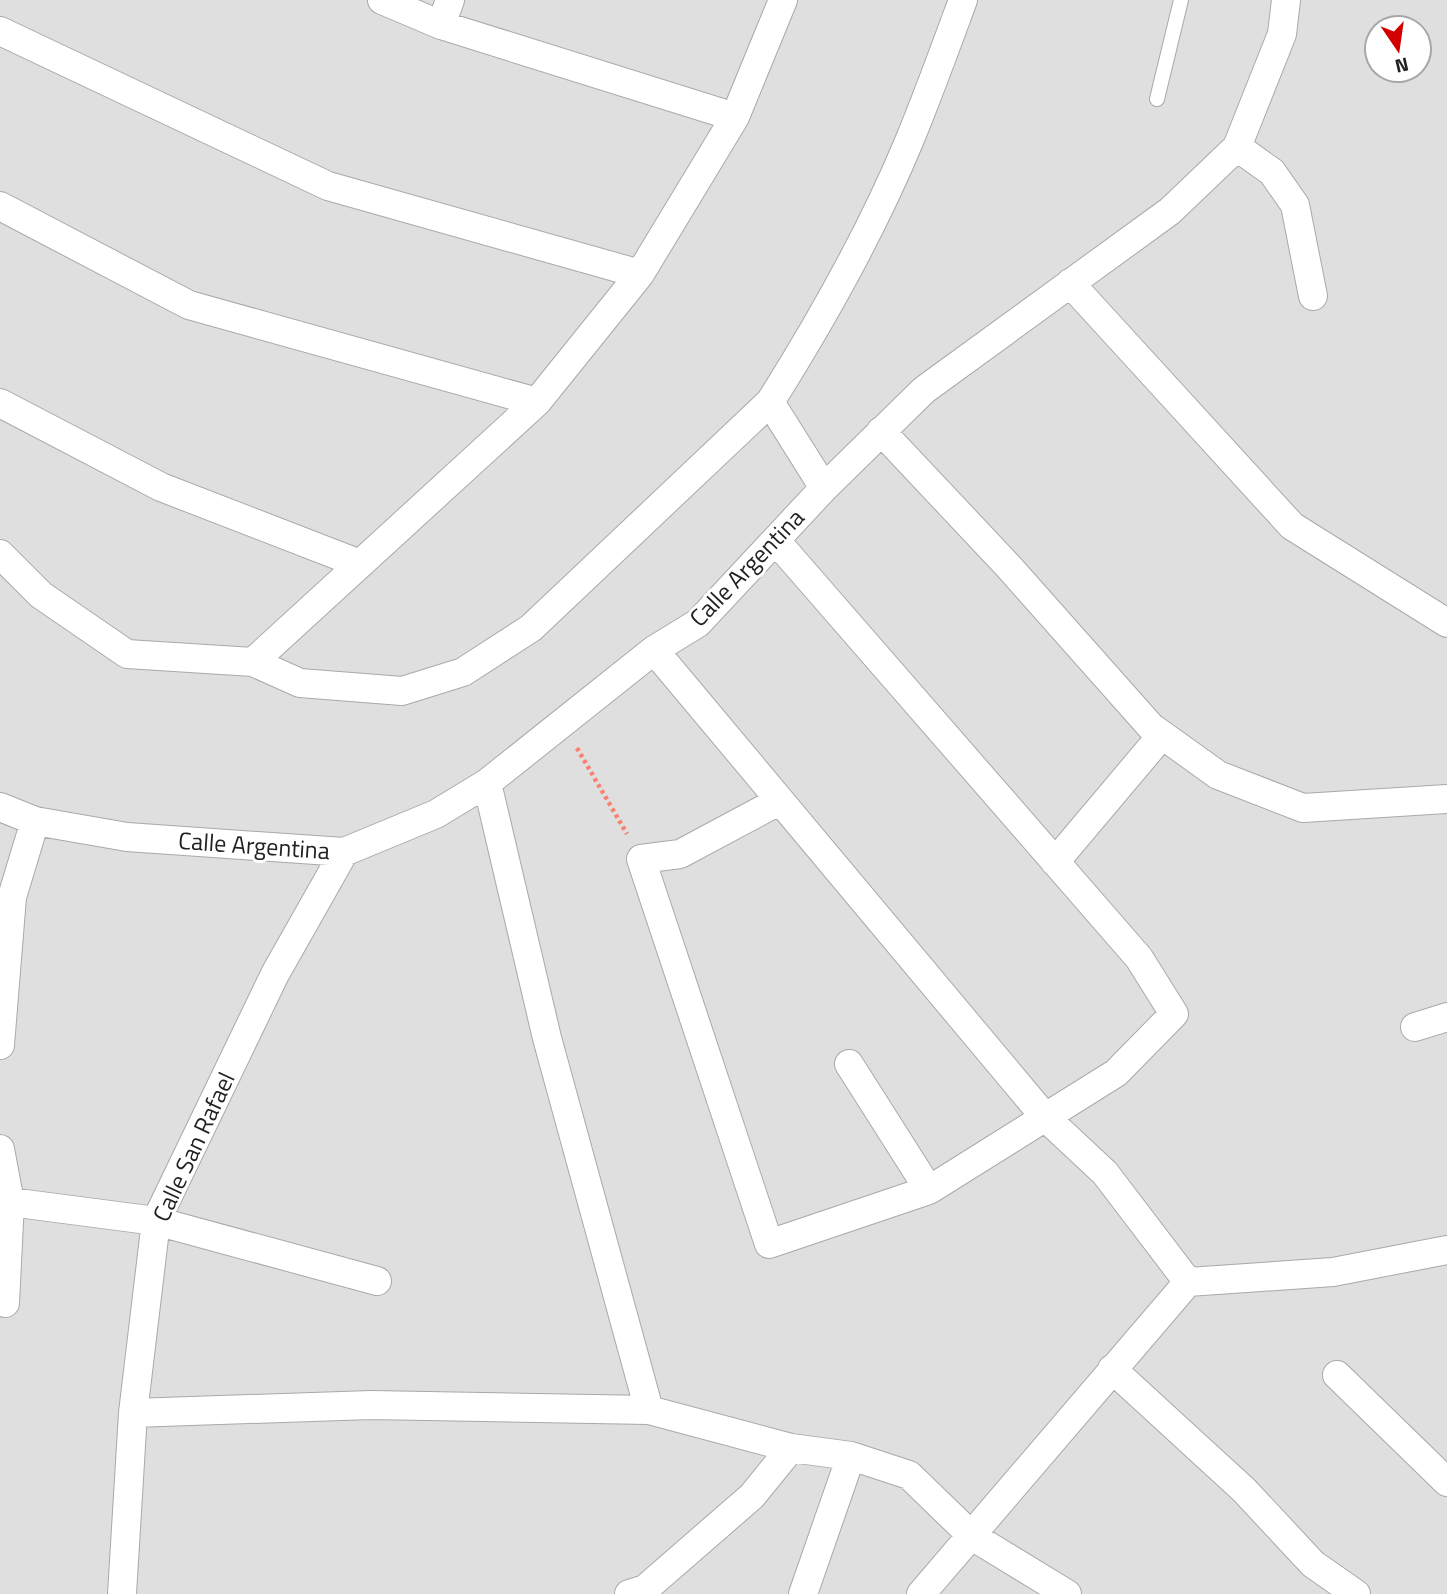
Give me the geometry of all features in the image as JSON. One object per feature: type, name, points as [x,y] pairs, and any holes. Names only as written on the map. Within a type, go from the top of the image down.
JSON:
[{"type":"street","points":[[382,0],[445,12],[735,117]]},
{"type":"street","points":[[253,662],[537,402],[640,274],[735,117],[783,0]]},
{"type":"street","points":[[0,554],[41,595],[127,654],[253,662],[300,683],[402,691],[463,672],[531,628],[770,402],[810,338],[868,229],[910,141],[963,0]]},
{"type":"street","name":"Calle Argentina","points":[[0,807],[35,821],[127,837],[344,852],[436,814],[488,783],[654,650],[698,623],[777,542],[824,488],[924,390],[1170,211],[1237,147],[1282,34],[1286,0]]},
{"type":"street","points":[[0,31],[328,186],[640,274]]},
{"type":"street","points":[[1237,147],[1272,172],[1295,205],[1313,296]]},
{"type":"street","points":[[0,206],[189,306],[537,402]]},
{"type":"street","points":[[1070,284],[1292,526],[1447,623]]},
{"type":"street","points":[[770,402],[824,488]]},
{"type":"street","points":[[0,403],[161,487],[360,564]]},
{"type":"street","points":[[881,431],[1009,567],[1152,727],[1218,775],[1303,808],[1447,799]]},
{"type":"street","points":[[777,542],[1139,958],[1174,1014],[1116,1073],[929,1190],[769,1244],[641,859],[680,854],[779,801]]},
{"type":"street","points":[[654,650],[1044,1116],[1105,1173],[1188,1282]]},
{"type":"street","points":[[1055,862],[1162,735]]},
{"type":"street","points":[[488,783],[547,1038],[649,1410]]},
{"type":"street","points":[[0,1045],[12,897],[35,821]]},
{"type":"street","name":"Calle San Rafael","points":[[122,1594],[133,1413],[156,1221],[275,974],[344,852]]},
{"type":"street","points":[[1415,1027],[1447,1017]]},
{"type":"street","points":[[849,1063],[929,1190]]},
{"type":"street","points":[[0,1149],[10,1202],[5,1303]]},
{"type":"street","points":[[10,1202],[156,1221],[377,1281]]},
{"type":"street","points":[[921,1594],[1188,1282],[1333,1272],[1447,1250]]},
{"type":"street","points":[[1112,1369],[1244,1490],[1313,1564],[1356,1594]]},
{"type":"street","points":[[1337,1375],[1447,1482]]},
{"type":"street","points":[[133,1413],[371,1405],[649,1410],[791,1448],[850,1456],[909,1475],[972,1536],[1067,1594]]},
{"type":"street","points":[[629,1594],[645,1589],[752,1496],[791,1448]]},
{"type":"street","points":[[803,1594],[850,1456]]},
{"type":"lane","points":[[1157,99],[1181,0]]},
{"type":"path","points":[[562,722],[641,859]]},
{"type":"shaded area","points":[[0,0],[1447,0],[1447,1594],[0,1594]]}]
